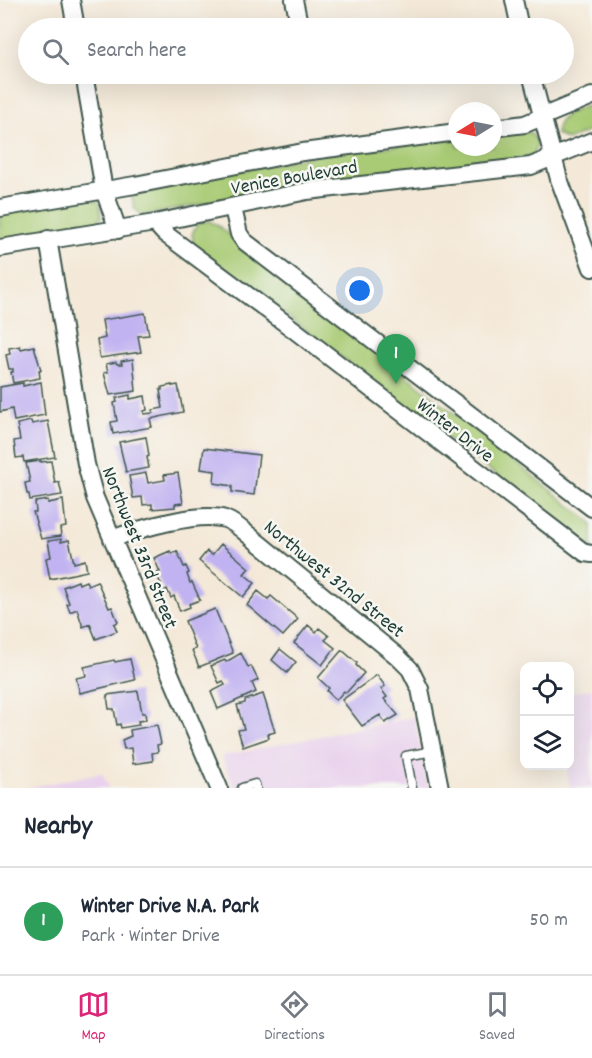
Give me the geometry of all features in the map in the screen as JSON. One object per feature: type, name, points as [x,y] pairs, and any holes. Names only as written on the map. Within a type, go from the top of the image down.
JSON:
[{"type":"street","points":[[71,0],[74,18]]},
{"type":"street","points":[[294,0],[298,18]]},
{"type":"street","points":[[514,0],[518,18]]},
{"type":"street","points":[[86,84],[104,190],[118,230]]},
{"type":"street","points":[[534,84],[560,179],[592,268]]},
{"type":"street","points":[[502,127],[525,124],[592,96]]},
{"type":"street","name":"Venice Boulevard","points":[[0,208],[303,152],[448,133]]},
{"type":"street","name":"Venice Boulevard","points":[[0,248],[155,224],[307,191],[531,166],[592,141]]},
{"type":"street","name":"Winter Drive","points":[[233,208],[239,234],[244,241],[592,508]]},
{"type":"street","name":"Winter Drive","points":[[155,224],[519,504],[585,553],[592,554]]},
{"type":"street","name":"Northwest 33rd Street","points":[[48,239],[86,464],[95,498],[219,788]]},
{"type":"street","name":"Northwest 32nd Street","points":[[112,539],[136,530],[194,519],[216,518],[235,524],[398,656],[410,669],[420,689],[440,788]]},
{"type":"lane","points":[[412,788],[406,756],[432,751]]},
{"type":"lane","points":[[242,788],[255,784],[256,788]]},
{"type":"shaded area","points":[[592,689],[592,788],[570,788],[567,770],[574,770],[574,692]]},
{"type":"shaded area","points":[[414,717],[428,788],[234,788],[222,756]]},
{"type":"shaded area","points":[[102,773],[109,788],[25,788],[36,786]]},
{"type":"green space","points":[[592,104],[592,130],[567,140],[556,134],[557,127],[564,117]]},
{"type":"green space","points":[[531,133],[538,143],[533,155],[517,161],[315,182],[142,216],[134,208],[132,196],[136,191],[317,155],[448,140],[448,156],[502,156],[502,134]]},
{"type":"green space","points":[[92,198],[100,203],[101,218],[94,223],[0,242],[0,214]]},
{"type":"green space","points":[[209,221],[217,225],[592,523],[592,548],[194,245],[192,234],[198,223]]},
{"type":"building","points":[[145,313],[149,335],[138,336],[141,352],[100,358],[97,340],[105,338],[102,320]]},
{"type":"building","points":[[20,346],[21,349],[34,346],[41,370],[39,370],[40,378],[13,383],[11,372],[13,369],[9,369],[6,355],[10,354],[9,348]]},
{"type":"building","points":[[133,359],[136,391],[110,395],[104,373],[108,372],[106,364],[116,362],[122,364],[121,361]]},
{"type":"building","points":[[41,382],[45,415],[14,421],[12,409],[0,412],[0,387]]},
{"type":"building","points":[[178,385],[183,412],[150,419],[152,427],[113,434],[111,422],[117,421],[114,403],[117,402],[116,398],[130,395],[130,399],[145,396],[147,410],[144,414],[153,413],[153,410],[163,408],[160,390],[162,387]]},
{"type":"building","points":[[31,421],[32,424],[48,421],[55,457],[24,462],[23,457],[16,458],[14,441],[20,440],[17,424]]},
{"type":"building","points":[[146,437],[149,468],[126,472],[119,442]]},
{"type":"building","points":[[204,448],[259,455],[254,495],[232,492],[232,486],[214,483],[215,471],[201,469]]},
{"type":"building","points":[[51,461],[55,483],[59,482],[62,495],[30,500],[25,483],[30,482],[26,463]]},
{"type":"building","points":[[146,473],[148,483],[165,480],[164,475],[178,473],[183,503],[175,504],[175,507],[152,509],[152,504],[143,505],[142,497],[133,498],[129,476]]},
{"type":"building","points":[[48,500],[48,503],[63,500],[66,527],[60,528],[61,536],[41,539],[33,512],[36,512],[35,502]]},
{"type":"building","points":[[61,539],[61,542],[69,540],[74,563],[85,560],[87,571],[50,579],[46,558],[51,557],[48,541]]},
{"type":"building","points":[[221,544],[249,568],[244,574],[255,583],[243,597],[199,561],[207,551],[212,555]]},
{"type":"building","points":[[170,551],[172,554],[177,551],[189,573],[187,574],[190,583],[192,582],[200,600],[180,611],[174,596],[171,598],[167,589],[164,591],[156,573],[160,572],[154,558]]},
{"type":"building","points":[[78,581],[79,584],[86,581],[88,585],[97,581],[118,622],[114,624],[117,631],[96,639],[90,624],[83,627],[77,609],[70,612],[63,587]]},
{"type":"building","points":[[258,591],[268,599],[271,596],[298,619],[283,636],[247,605]]},
{"type":"building","points":[[215,609],[233,653],[199,667],[192,650],[196,649],[185,621]]},
{"type":"building","points":[[308,625],[316,632],[319,628],[329,636],[325,640],[335,648],[322,665],[294,643]]},
{"type":"building","points":[[280,649],[296,662],[287,673],[272,660]]},
{"type":"building","points":[[342,650],[357,663],[356,665],[364,673],[346,693],[344,691],[336,700],[327,691],[329,688],[318,678]]},
{"type":"building","points":[[241,653],[258,680],[252,683],[256,692],[218,709],[211,692],[225,685],[223,681],[219,683],[211,666],[225,660],[226,662]]},
{"type":"building","points":[[130,659],[135,680],[80,693],[76,678],[86,676],[84,667]]},
{"type":"building","points":[[377,675],[385,686],[381,689],[387,697],[384,699],[398,715],[385,723],[380,715],[362,726],[342,700]]},
{"type":"building","points":[[138,691],[142,713],[145,713],[146,720],[138,721],[139,725],[121,728],[120,724],[117,725],[114,709],[109,709],[107,695]]},
{"type":"building","points":[[263,694],[275,732],[268,734],[269,738],[243,747],[238,730],[244,729],[237,705]]},
{"type":"building","points":[[157,725],[161,744],[157,745],[158,752],[152,753],[153,761],[133,764],[131,748],[124,749],[122,740],[131,736],[130,730]]},
{"type":"place","name":"Winter Drive N.A. Park","points":[[396,384]]}]
